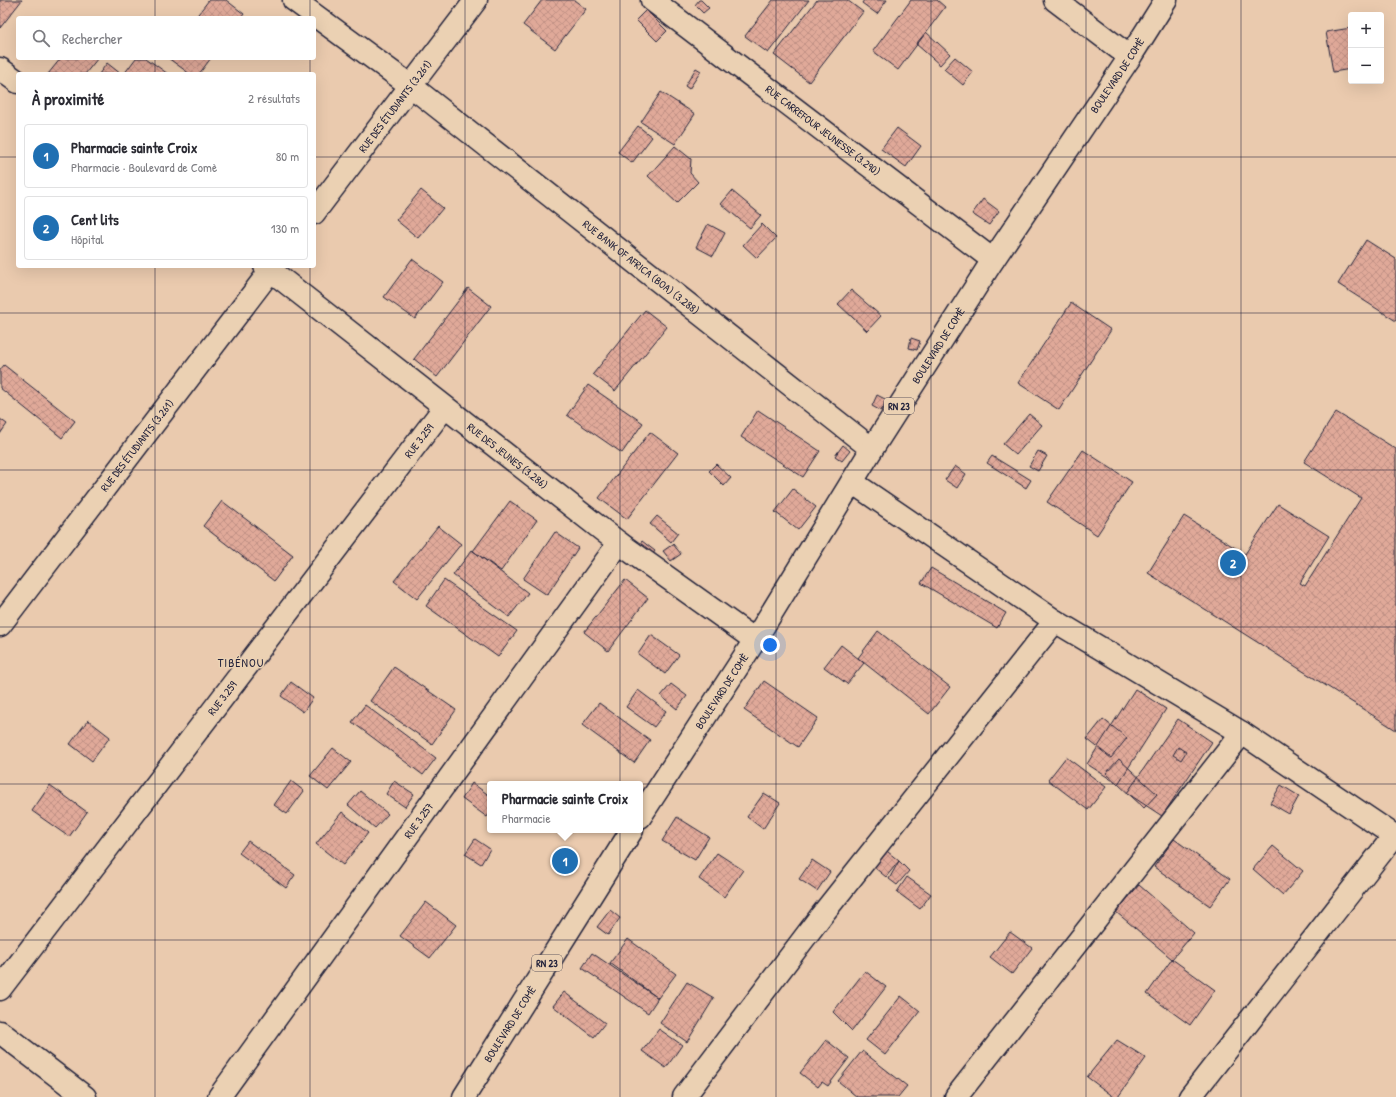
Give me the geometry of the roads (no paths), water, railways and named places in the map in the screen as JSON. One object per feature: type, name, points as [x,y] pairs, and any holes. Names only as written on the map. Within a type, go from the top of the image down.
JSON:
[{"type":"street","name":"RUE BANK OF AFRICA (BOA) (3.288)","points":[[294,0],[316,16]]},
{"type":"street","name":"RUE DES ÉTUDIANTS (3.261)","points":[[316,210],[476,0]]},
{"type":"street","name":"RUE CARREFOUR JEUNESSE (3.290)","points":[[652,0],[993,260]]},
{"type":"street","points":[[1055,0],[1130,57]]},
{"type":"street","name":"BOULEVARD DE COMÈ","points":[[643,812],[755,640],[872,449],[993,260],[1130,57],[1166,0]]},
{"type":"street","name":"RUE BANK OF AFRICA (BOA) (3.288)","points":[[316,16],[411,86],[872,449]]},
{"type":"street","name":"RUE DES ÉTUDIANTS (3.261)","points":[[0,625],[269,268]]},
{"type":"street","name":"RUE DES JEUNES (3.286)","points":[[271,268],[444,408],[619,543],[755,640]]},
{"type":"street","name":"RUE 3.259","points":[[0,989],[444,408]]},
{"type":"street","points":[[852,482],[1055,621],[1242,733],[1395,836],[1190,1097]]},
{"type":"street","name":"RUE 3.257","points":[[219,1097],[619,543]]},
{"type":"street","points":[[684,1097],[821,916],[1055,621]]},
{"type":"street","points":[[956,1097],[1242,733]]},
{"type":"street","name":"BOULEVARD DE COMÈ","points":[[464,1097],[630,833]]},
{"type":"street","points":[[0,1032],[85,1097]]},
{"type":"place","name":"Cent lits","points":[[1233,563]]},
{"type":"place","name":"Pharmacie sainte Croix","points":[[565,861]]},
{"type":"district","name":"TIBÉNOU","points":[[241,662]]}]
